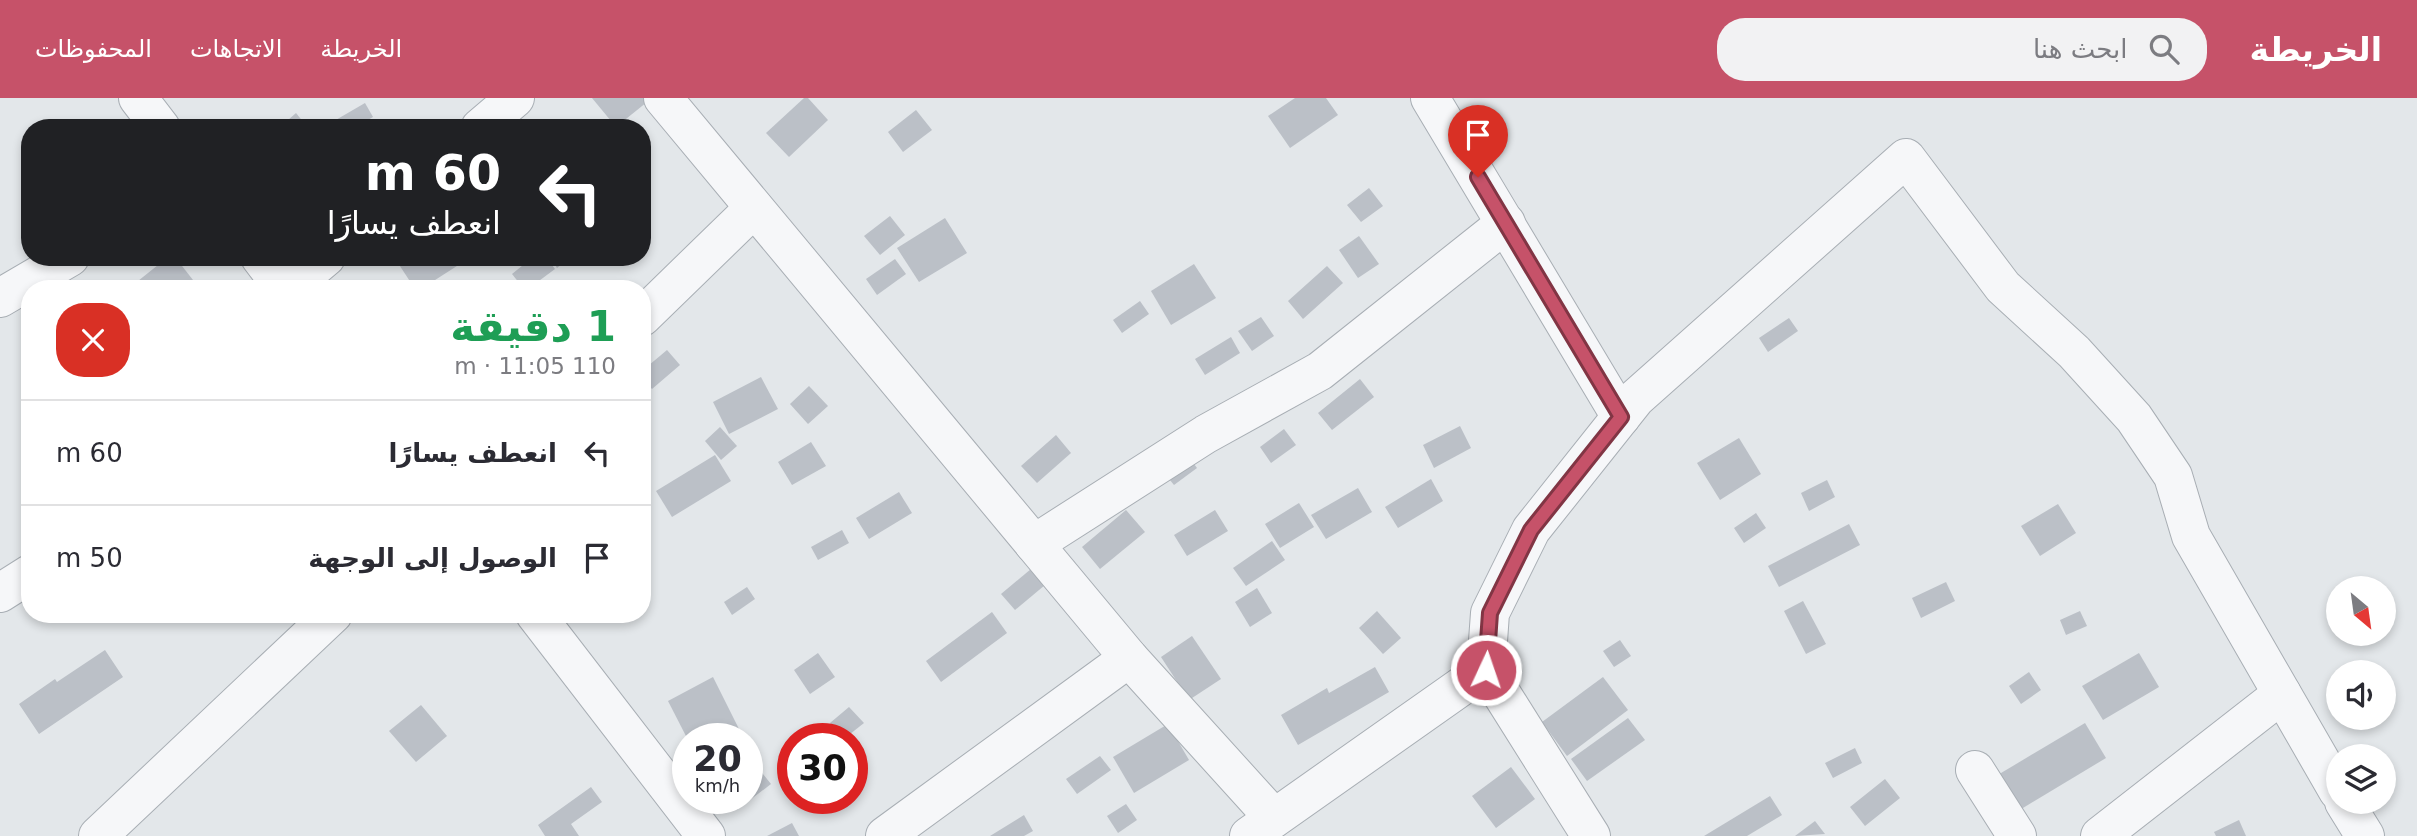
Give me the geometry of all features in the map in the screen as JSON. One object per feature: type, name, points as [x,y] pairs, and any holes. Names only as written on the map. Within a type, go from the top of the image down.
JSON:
[{"type":"street","points":[[138,98],[154,119]]},
{"type":"street","points":[[490,119],[515,98]]},
{"type":"street","points":[[663,98],[1129,658],[1261,827],[1486,670]]},
{"type":"street","points":[[1430,98],[1621,417]]},
{"type":"street","points":[[1591,836],[1486,670],[1490,613],[1531,530],[1636,398],[1906,159],[2003,286],[2074,352],[2134,418],[2173,476],[2191,536],[2326,771]]},
{"type":"street","points":[[651,308],[754,208]]},
{"type":"street","points":[[1034,544],[1206,434],[1320,371],[1506,223]]},
{"type":"street","points":[[31,280],[55,266]]},
{"type":"street","points":[[267,266],[279,280]]},
{"type":"street","points":[[297,280],[315,266]]},
{"type":"street","points":[[0,298],[21,286]]},
{"type":"street","points":[[0,593],[21,580]]},
{"type":"street","points":[[98,836],[323,623]]},
{"type":"street","points":[[541,623],[706,836]]},
{"type":"street","points":[[885,836],[1129,658]]},
{"type":"street","points":[[2100,836],[2281,694]]},
{"type":"street","points":[[1975,770],[2017,836]]},
{"type":"street","points":[[2351,814],[2365,836]]},
{"type":"building","points":[[592,98],[652,98],[626,119],[609,119]]},
{"type":"building","points":[[804,98],[808,98],[828,120],[789,157],[766,133]]},
{"type":"building","points":[[1295,98],[1326,98],[1338,115],[1290,148],[1268,116]]},
{"type":"building","points":[[365,103],[373,117],[370,119],[337,119]]},
{"type":"building","points":[[916,110],[932,130],[903,152],[888,132]]},
{"type":"building","points":[[296,113],[301,119],[289,119]]},
{"type":"building","points":[[1369,188],[1383,206],[1361,222],[1347,205]]},
{"type":"building","points":[[890,216],[905,235],[880,255],[864,236]]},
{"type":"building","points":[[945,218],[967,253],[919,282],[897,248]]},
{"type":"building","points":[[1359,236],[1379,264],[1358,278],[1339,250]]},
{"type":"building","points":[[895,259],[906,274],[877,295],[866,279]]},
{"type":"building","points":[[1194,264],[1216,298],[1171,325],[1151,291]]},
{"type":"building","points":[[157,266],[182,266],[193,280],[139,280]]},
{"type":"building","points":[[400,266],[457,266],[435,280],[409,280]]},
{"type":"building","points":[[522,266],[553,266],[555,269],[540,280],[517,280],[512,274]]},
{"type":"building","points":[[1327,266],[1343,283],[1303,319],[1288,301]]},
{"type":"building","points":[[1140,301],[1149,314],[1122,333],[1113,320]]},
{"type":"building","points":[[1261,317],[1274,336],[1252,351],[1238,331]]},
{"type":"building","points":[[1789,318],[1798,331],[1768,352],[1759,338]]},
{"type":"building","points":[[1231,337],[1240,353],[1205,375],[1195,359]]},
{"type":"building","points":[[667,350],[680,365],[652,389],[651,363]]},
{"type":"building","points":[[761,377],[778,409],[729,434],[713,402]]},
{"type":"building","points":[[1360,379],[1374,397],[1332,430],[1318,413]]},
{"type":"building","points":[[809,386],[828,406],[808,424],[790,404]]},
{"type":"building","points":[[1460,426],[1471,448],[1434,468],[1423,445]]},
{"type":"building","points":[[720,427],[737,446],[721,460],[705,441]]},
{"type":"building","points":[[1284,429],[1296,445],[1271,463],[1260,447]]},
{"type":"building","points":[[1056,435],[1071,453],[1037,483],[1021,466]]},
{"type":"building","points":[[1739,438],[1761,474],[1720,500],[1697,463]]},
{"type":"building","points":[[811,442],[826,466],[792,485],[778,462]]},
{"type":"building","points":[[1184,451],[1197,468],[1174,485],[1161,469]]},
{"type":"building","points":[[715,455],[731,481],[672,517],[656,491]]},
{"type":"building","points":[[1431,479],[1443,501],[1398,528],[1385,507]]},
{"type":"building","points":[[1827,480],[1835,497],[1809,511],[1801,493]]},
{"type":"building","points":[[1358,488],[1372,512],[1326,539],[1311,515]]},
{"type":"building","points":[[899,492],[912,513],[869,539],[856,518]]},
{"type":"building","points":[[1299,503],[1314,527],[1280,548],[1265,524]]},
{"type":"building","points":[[2058,504],[2076,533],[2040,556],[2021,526]]},
{"type":"building","points":[[1126,510],[1145,532],[1100,569],[1082,547]]},
{"type":"building","points":[[1215,510],[1228,531],[1187,556],[1174,535]]},
{"type":"building","points":[[1756,513],[1766,528],[1744,543],[1734,528]]},
{"type":"building","points":[[1849,524],[1860,545],[1779,587],[1768,566]]},
{"type":"building","points":[[842,530],[849,543],[818,560],[811,547]]},
{"type":"building","points":[[1272,541],[1285,560],[1246,586],[1233,568]]},
{"type":"building","points":[[1037,564],[1051,580],[1015,610],[1001,594]]},
{"type":"building","points":[[1946,582],[1955,601],[1921,618],[1912,598]]},
{"type":"building","points":[[747,587],[755,599],[732,615],[724,602]]},
{"type":"building","points":[[1257,588],[1272,613],[1250,627],[1235,602]]},
{"type":"building","points":[[1803,601],[1826,644],[1806,654],[1784,611]]},
{"type":"building","points":[[1377,611],[1401,638],[1383,654],[1359,628]]},
{"type":"building","points":[[2080,611],[2087,626],[2066,635],[2060,620]]},
{"type":"building","points":[[992,612],[1007,633],[941,682],[926,661]]},
{"type":"building","points":[[1192,636],[1221,679],[1189,700],[1161,657]]},
{"type":"building","points":[[1620,640],[1631,656],[1614,667],[1603,651]]},
{"type":"building","points":[[105,650],[123,677],[39,734],[19,704]]},
{"type":"building","points":[[818,653],[835,677],[810,694],[794,670]]},
{"type":"building","points":[[2139,653],[2159,687],[2103,720],[2082,686]]},
{"type":"building","points":[[1375,667],[1389,692],[1298,745],[1281,715],[1327,688],[1329,693]]},
{"type":"building","points":[[2029,672],[2041,690],[2021,704],[2009,686]]},
{"type":"building","points":[[713,677],[736,723],[679,723],[668,701]]},
{"type":"building","points":[[1603,677],[1628,710],[1567,756],[1542,722]]},
{"type":"building","points":[[421,705],[447,736],[416,762],[389,731]]},
{"type":"building","points":[[849,707],[864,723],[830,723]]},
{"type":"building","points":[[1628,718],[1645,740],[1587,781],[1571,759]]},
{"type":"building","points":[[2085,723],[2106,758],[2018,811],[1996,776]]},
{"type":"building","points":[[1168,724],[1189,760],[1134,793],[1113,757]]},
{"type":"building","points":[[1855,748],[1862,763],[1833,778],[1825,763]]},
{"type":"building","points":[[1100,756],[1111,770],[1077,794],[1066,779]]},
{"type":"building","points":[[1511,767],[1535,799],[1496,828],[1472,796]]},
{"type":"building","points":[[763,774],[771,784],[763,790]]},
{"type":"building","points":[[1885,779],[1900,798],[1865,826],[1850,807]]},
{"type":"building","points":[[591,787],[602,802],[571,824],[579,836],[545,836],[538,825]]},
{"type":"building","points":[[1770,796],[1782,815],[1747,836],[1704,836]]},
{"type":"building","points":[[1126,804],[1137,820],[1118,833],[1107,816]]},
{"type":"building","points":[[1024,815],[1033,831],[1024,836],[990,836]]},
{"type":"building","points":[[2239,820],[2246,836],[2216,836],[2214,832]]},
{"type":"building","points":[[1815,821],[1825,834],[1795,836]]},
{"type":"building","points":[[792,823],[799,836],[767,836]]},
{"type":"route","points":[[1478,177],[1621,417],[1531,530],[1490,613],[1486,670]]}]
